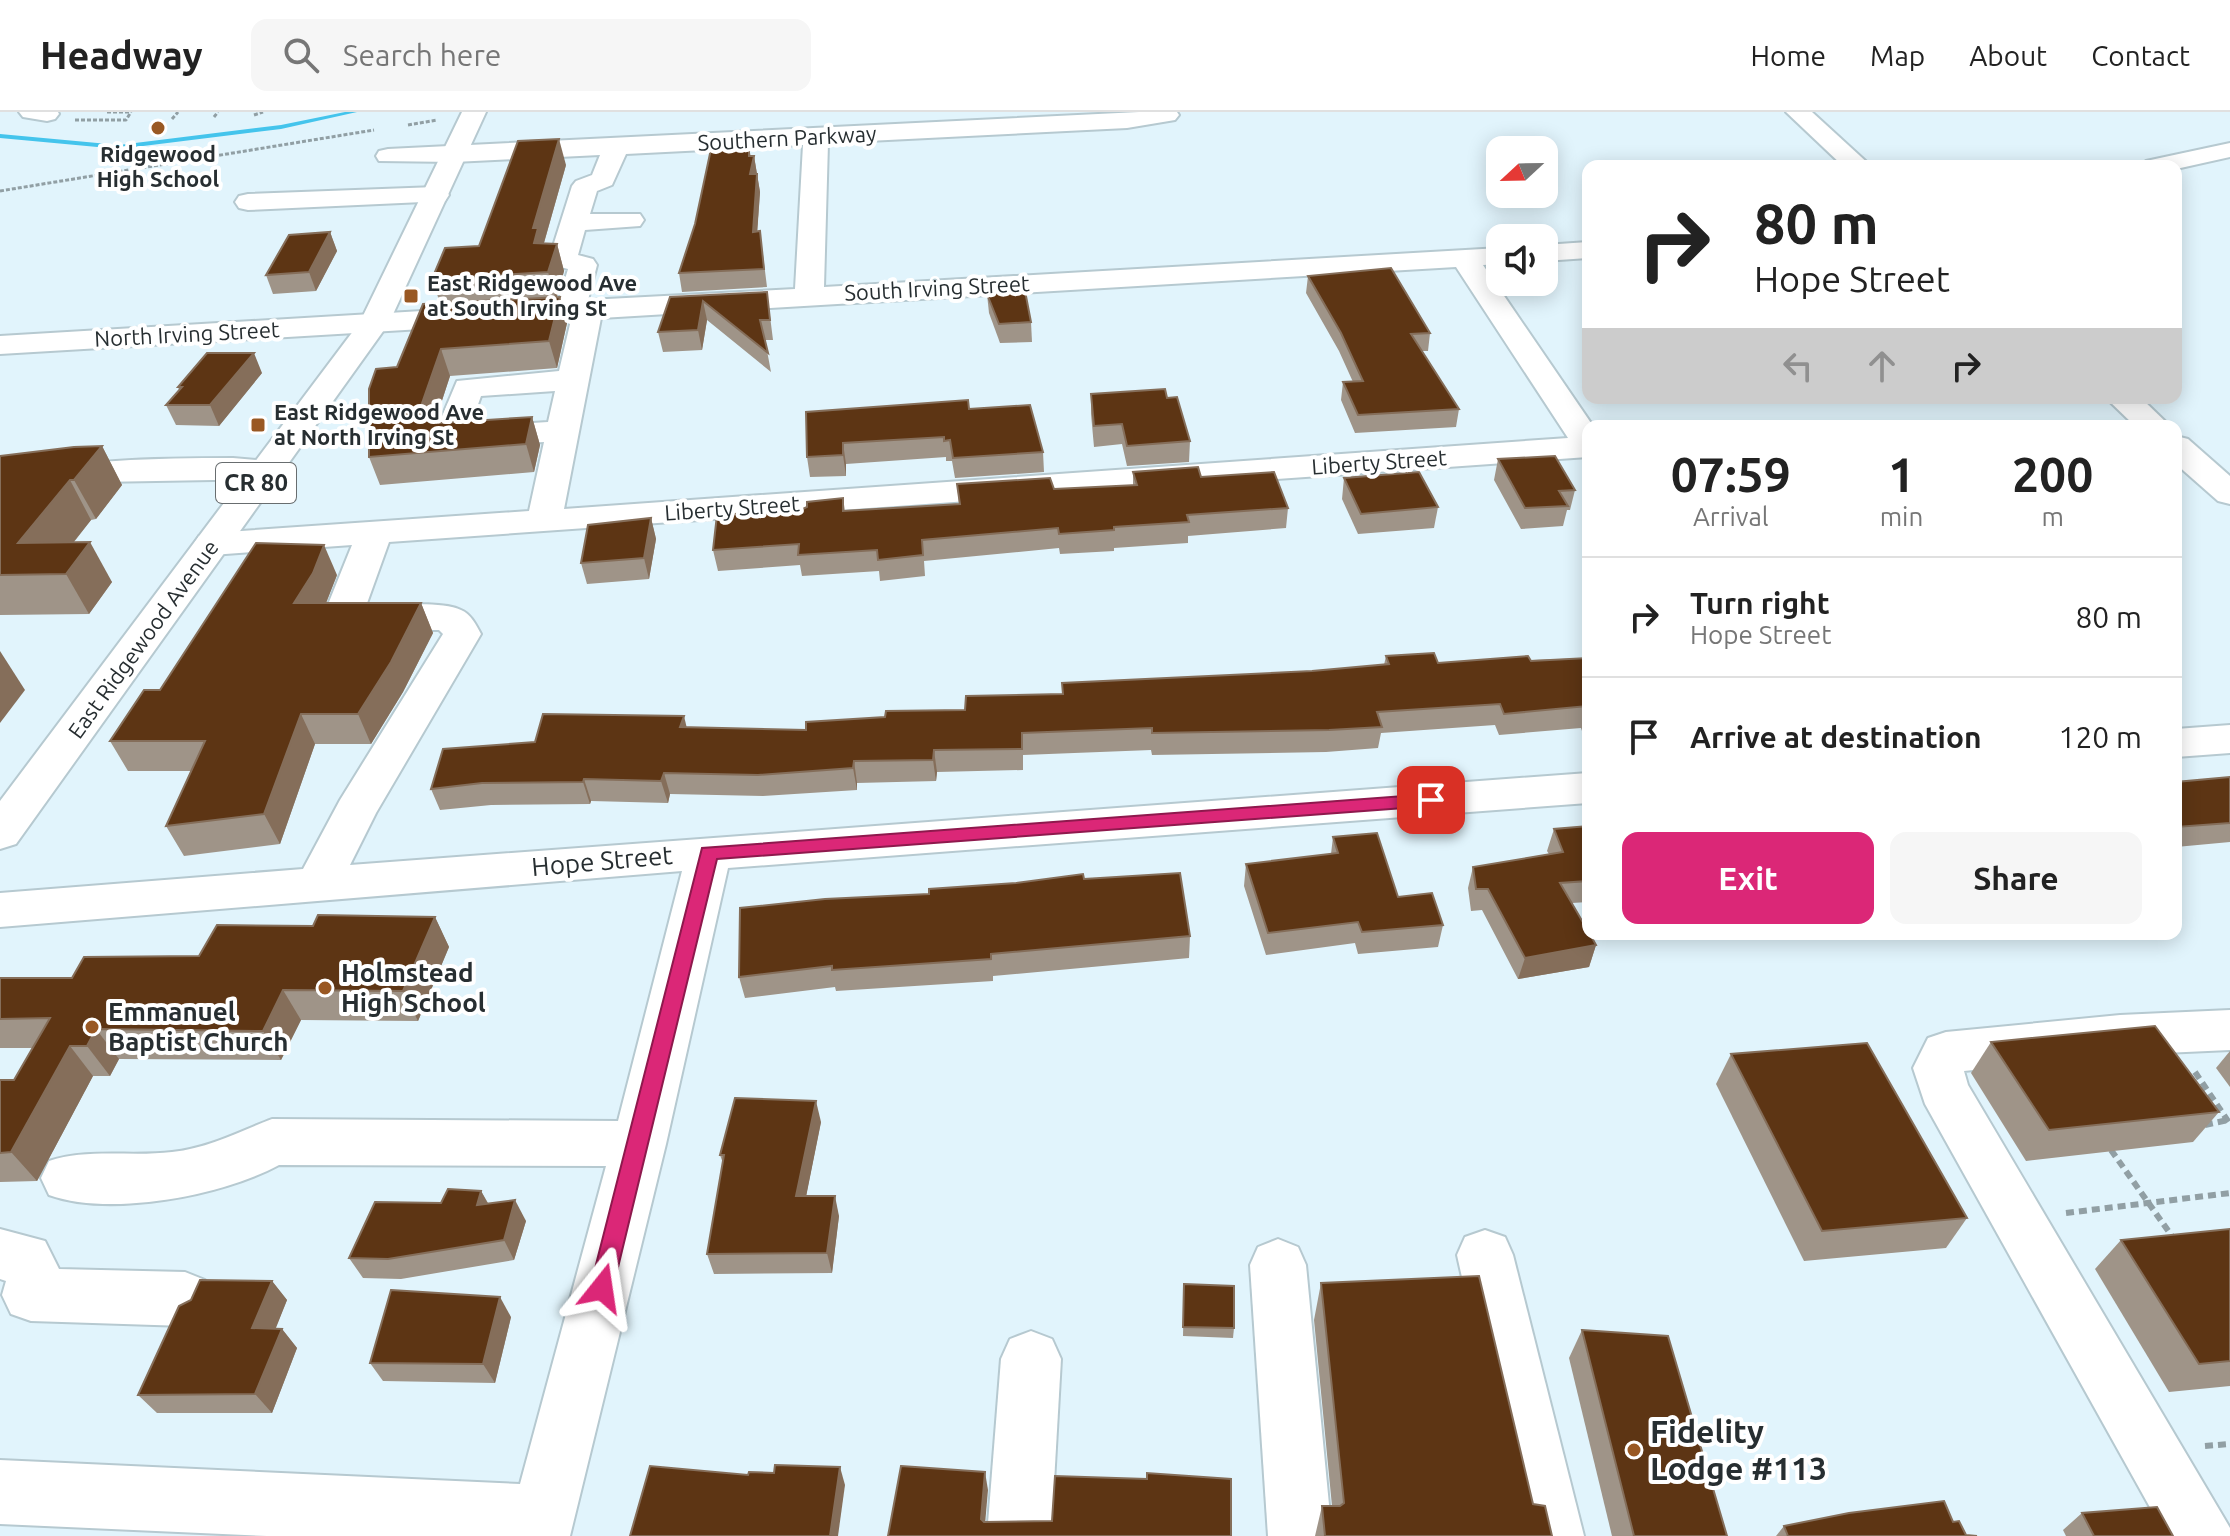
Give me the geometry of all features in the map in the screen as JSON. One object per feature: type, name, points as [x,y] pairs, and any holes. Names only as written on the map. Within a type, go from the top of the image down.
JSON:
[{"type":"street","points":[[1798,112],[1851,160]]},
{"type":"street","name":"Southern Parkway","points":[[388,156],[1127,121],[1167,115]]},
{"type":"street","name":"East Ridgewood Avenue","points":[[0,833],[374,323],[455,154],[459,116]]},
{"type":"street","points":[[809,295],[816,136]]},
{"type":"street","points":[[544,521],[571,380],[583,265],[563,259],[585,186],[603,180],[616,147]]},
{"type":"street","points":[[2182,160],[2230,150]]},
{"type":"street","points":[[248,202],[436,195]]},
{"type":"street","points":[[574,223],[631,220]]},
{"type":"street","points":[[1558,252],[1582,250]]},
{"type":"street","name":"South Irving Street","points":[[374,323],[1486,257]]},
{"type":"street","points":[[1464,258],[1582,436]]},
{"type":"street","name":"North Irving Street","points":[[0,345],[374,323]]},
{"type":"street","points":[[561,431],[450,438],[468,388],[571,380]]},
{"type":"street","points":[[2129,404],[2147,420]]},
{"type":"street","name":"Liberty Street","points":[[212,544],[1582,445]]},
{"type":"street","points":[[2182,451],[2230,494]]},
{"type":"street","points":[[0,485],[85,473],[156,469],[266,469]]},
{"type":"street","points":[[319,886],[329,856],[369,785],[400,740],[462,634],[448,618],[355,618],[347,612],[375,533]]},
{"type":"street","points":[[2182,743],[2230,739]]},
{"type":"street","name":"Hope Street","points":[[0,910],[709,853],[1582,788]]},
{"type":"street","points":[[0,1492],[540,1526],[639,1144],[709,853]]},
{"type":"street","points":[[2201,1536],[1943,1089],[1938,1068],[1946,1052],[2230,1030]]},
{"type":"street","points":[[68,1178],[174,1178],[247,1157],[272,1142],[639,1144]]},
{"type":"street","points":[[0,1254],[25,1259],[35,1279],[31,1295],[185,1299]]},
{"type":"street","points":[[1485,1255],[1552,1536]]},
{"type":"street","points":[[1278,1265],[1300,1536]]},
{"type":"street","points":[[1019,1536],[1031,1359]]},
{"type":"path","points":[[39,113],[100,121],[126,120],[131,112],[107,112]]},
{"type":"path","points":[[172,119],[178,112]]},
{"type":"path","points":[[214,117],[218,112]]},
{"type":"path","points":[[254,115],[263,112]]},
{"type":"path","points":[[401,126],[459,116]]},
{"type":"path","points":[[0,191],[387,128]]},
{"type":"path","points":[[2169,1033],[2229,1122],[2198,1126]]},
{"type":"path","points":[[2111,1150],[2180,1249]]},
{"type":"path","points":[[2017,1218],[2230,1193]]},
{"type":"building","points":[[559,139],[533,228],[538,228],[534,243],[557,244],[548,272],[432,279],[445,248],[479,246],[518,141]]},
{"type":"building","points":[[749,146],[749,156],[754,156],[750,174],[757,174],[753,232],[760,231],[764,269],[679,273],[695,224],[711,149]]},
{"type":"building","points":[[330,232],[309,272],[266,275],[289,235]]},
{"type":"building","points":[[1391,268],[1430,333],[1411,334],[1459,409],[1358,415],[1343,382],[1363,381],[1341,333],[1308,276]]},
{"type":"building","points":[[1025,291],[1031,322],[999,324],[987,294]]},
{"type":"building","points":[[767,292],[770,320],[760,320],[768,353],[703,301],[698,330],[658,332],[670,297]]},
{"type":"building","points":[[560,297],[549,341],[441,349],[420,409],[422,419],[440,423],[532,417],[526,444],[369,457],[369,389],[376,369],[397,367],[423,304]]},
{"type":"building","points":[[207,353],[254,353],[210,405],[166,405],[182,387],[178,387]]},
{"type":"building","points":[[1165,389],[1167,398],[1177,397],[1190,441],[1127,446],[1122,424],[1094,426],[1091,394]]},
{"type":"building","points":[[968,400],[969,409],[1030,405],[1043,452],[953,458],[950,440],[944,441],[944,437],[843,443],[843,455],[807,457],[806,412]]},
{"type":"building","points":[[102,446],[18,543],[90,542],[66,574],[0,575],[0,456]]},
{"type":"building","points":[[1555,456],[1575,490],[1559,491],[1568,506],[1525,508],[1498,459]]},
{"type":"building","points":[[1198,467],[1201,477],[1274,472],[1288,508],[1187,515],[1189,522],[1114,527],[1114,530],[1059,534],[1058,528],[922,540],[923,555],[878,560],[877,550],[798,555],[799,544],[713,550],[717,515],[801,510],[807,507],[807,502],[843,498],[843,511],[960,504],[957,484],[1050,478],[1054,489],[1137,485],[1133,472]]},
{"type":"building","points":[[1419,472],[1438,507],[1361,514],[1344,478]]},
{"type":"building","points":[[651,518],[644,558],[581,563],[588,525]]},
{"type":"building","points":[[256,543],[324,545],[313,573],[294,603],[421,603],[391,662],[358,714],[301,714],[264,814],[166,826],[205,741],[110,741],[144,690],[160,690]]},
{"type":"building","points":[[1434,653],[1438,663],[1528,656],[1531,661],[1582,658],[1582,706],[1504,714],[1500,704],[1377,712],[1382,727],[1329,730],[1152,733],[1152,728],[1022,733],[1022,749],[934,750],[933,760],[854,761],[853,768],[758,775],[664,773],[661,781],[584,779],[583,782],[482,783],[431,789],[443,749],[535,742],[543,714],[684,716],[680,727],[806,730],[806,722],[885,717],[886,711],[965,710],[966,696],[1063,694],[1062,683],[1312,671],[1389,664],[1386,656]]},
{"type":"building","points":[[2230,777],[2230,823],[2182,827],[2182,781]]},
{"type":"building","points":[[1582,827],[1582,881],[1560,883],[1582,921],[1582,940],[1593,940],[1596,945],[1525,958],[1488,889],[1476,889],[1473,867],[1563,852],[1554,829]]},
{"type":"building","points":[[1377,833],[1398,897],[1432,893],[1443,925],[1362,932],[1358,922],[1268,933],[1246,864],[1338,853],[1333,837]]},
{"type":"building","points":[[1180,873],[1190,936],[991,954],[991,959],[832,970],[832,966],[739,977],[740,908],[825,899],[929,894],[929,889],[1016,883],[1083,874],[1084,879]]},
{"type":"building","points":[[318,915],[435,917],[403,991],[283,990],[263,1031],[96,1029],[87,1046],[70,1046],[11,1152],[0,1153],[0,1080],[14,1080],[50,1018],[0,1019],[0,978],[72,978],[84,957],[199,956],[217,925],[313,926]]},
{"type":"building","points":[[2155,1026],[2219,1112],[2049,1130],[1991,1042]]},
{"type":"building","points":[[1867,1043],[1967,1218],[1822,1231],[1731,1054]]},
{"type":"building","points":[[735,1098],[816,1101],[796,1196],[835,1196],[827,1253],[707,1254],[724,1155],[720,1155]]},
{"type":"building","points":[[448,1189],[481,1191],[477,1205],[515,1200],[504,1240],[388,1259],[349,1258],[375,1202],[441,1203]]},
{"type":"building","points":[[2230,1229],[2230,1361],[2199,1364],[2121,1240]]},
{"type":"building","points":[[1479,1276],[1533,1504],[1545,1506],[1552,1536],[1325,1536],[1322,1506],[1340,1506],[1344,1503],[1321,1283]]},
{"type":"building","points":[[200,1280],[272,1281],[252,1328],[282,1329],[255,1394],[138,1395],[179,1306],[191,1300]]},
{"type":"building","points":[[1184,1284],[1234,1286],[1234,1328],[1183,1327]]},
{"type":"building","points":[[391,1290],[500,1297],[483,1364],[370,1363]]},
{"type":"building","name":"Fidelity Lodge #113","points":[[1582,1330],[1668,1336],[1727,1536],[1634,1536]]},
{"type":"building","points":[[775,1465],[840,1467],[830,1536],[630,1536],[650,1466],[748,1475],[749,1472],[774,1473]]},
{"type":"building","points":[[901,1466],[985,1472],[981,1519],[984,1522],[1052,1521],[1055,1476],[1147,1479],[1147,1473],[1231,1479],[1231,1536],[888,1536]]},
{"type":"building","points":[[1944,1501],[1953,1522],[1959,1521],[1966,1535],[1977,1536],[1788,1536],[1784,1526],[1849,1513]]},
{"type":"building","points":[[2157,1507],[2173,1536],[2094,1536],[2082,1513]]},
{"type":"waterway","points":[[0,136],[119,147],[281,127],[354,112]]},
{"type":"place","name":"Ridgewood High School","points":[[158,128]]},
{"type":"place","name":"East Ridgewood Ave at South Irving St","points":[[411,296]]},
{"type":"place","name":"East Ridgewood Ave at North Irving St","points":[[258,425]]},
{"type":"place","name":"Holmstead High School","points":[[325,988]]},
{"type":"place","name":"Emmanuel Baptist Church","points":[[92,1027]]},
{"type":"place","name":"Fidelity Lodge #113","points":[[1634,1450]]},
{"type":"route","points":[[602,1288],[709,853],[1431,800]]}]
